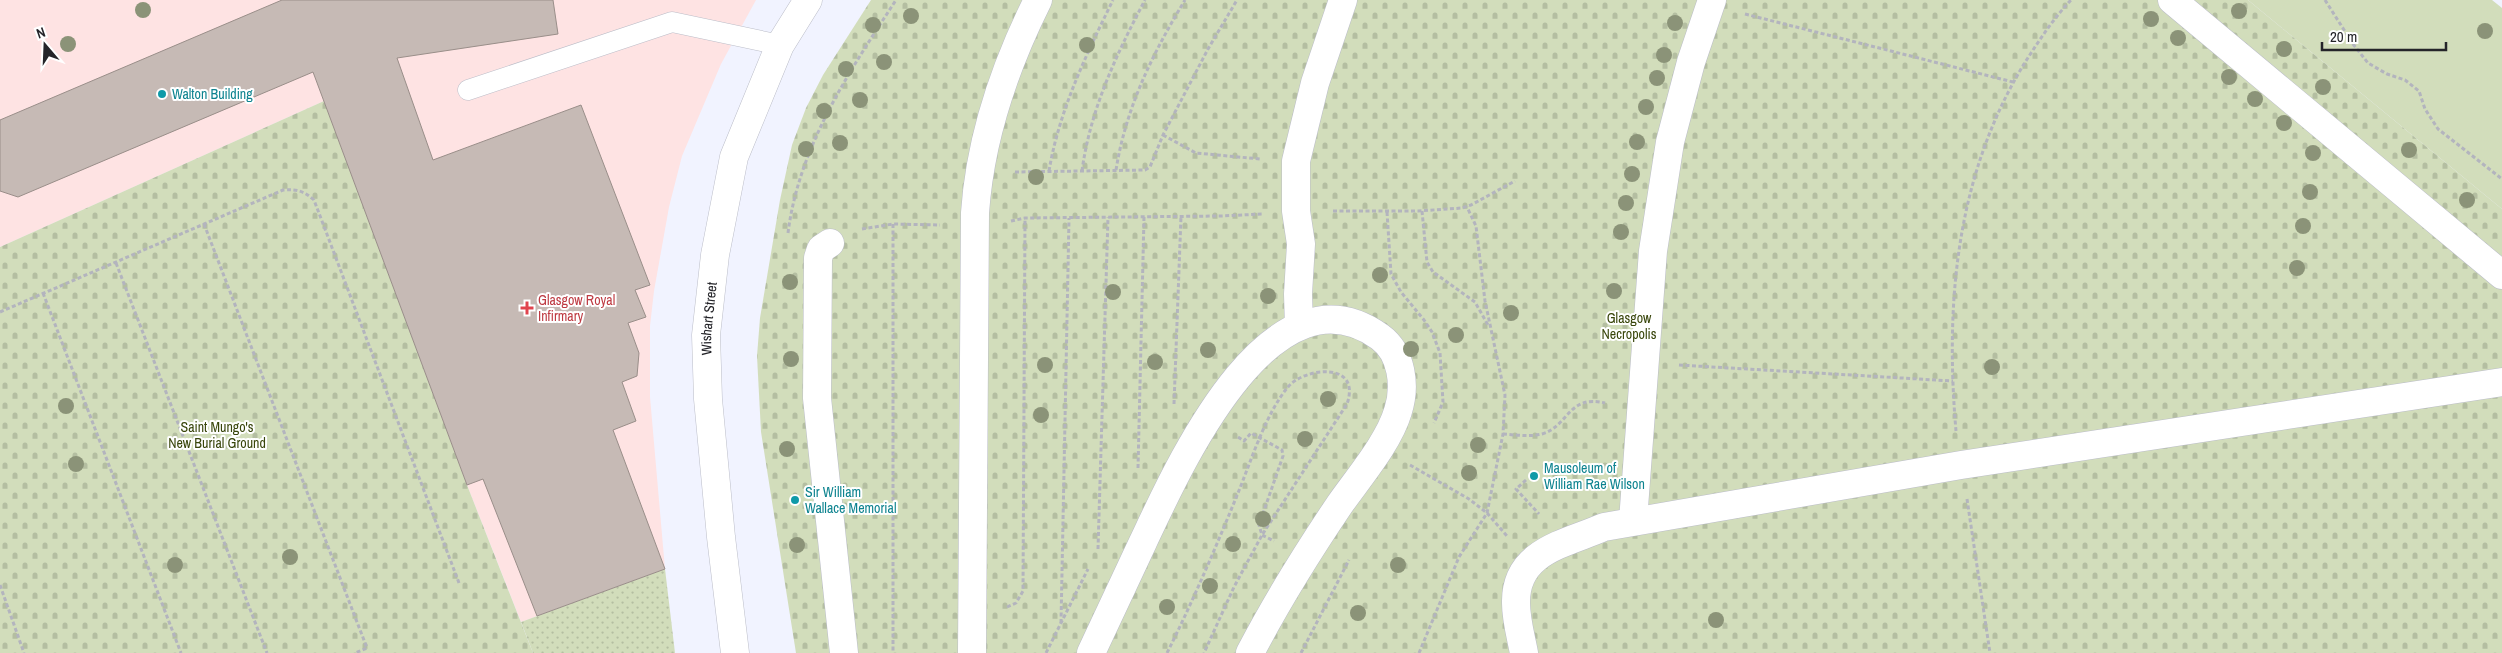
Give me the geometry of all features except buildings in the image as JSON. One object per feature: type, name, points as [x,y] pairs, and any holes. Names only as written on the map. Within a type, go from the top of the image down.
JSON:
[{"type":"street","name":"Wishart Street","points":[[736,653],[719,517],[708,399],[706,336],[715,255],[734,157],[780,45],[808,0]]},
{"type":"street","points":[[972,653],[975,213],[977,182],[983,151],[1002,88],[1038,0]]},
{"type":"street","points":[[1299,326],[1298,294],[1301,244],[1296,212],[1296,161],[1315,83],[1343,0]]},
{"type":"street","points":[[2172,0],[2502,275]]},
{"type":"street","points":[[1633,521],[1653,250],[1670,142],[1691,62],[1711,3]]},
{"type":"street","points":[[830,243],[821,249],[818,258],[817,398],[844,653]]},
{"type":"street","points":[[1090,653],[1160,505],[1213,410],[1249,365],[1285,334],[1299,326],[1314,321],[1342,320],[1370,330],[1384,339],[1394,352],[1401,381],[1399,410],[1393,424],[1305,556],[1250,653]]},
{"type":"street","points":[[1524,653],[1516,606],[1516,588],[1520,577],[1528,565],[1549,549],[1604,527],[1962,465],[2502,382]]},
{"type":"lane","points":[[468,90],[672,22],[780,45]]},
{"type":"path","points":[[792,238],[788,234],[795,192],[818,131],[864,46],[896,0]]},
{"type":"path","points":[[1049,171],[1058,130],[1068,99],[1112,0]]},
{"type":"path","points":[[1082,171],[1095,116],[1118,52],[1145,0]]},
{"type":"path","points":[[1116,170],[1128,114],[1153,56],[1185,0]]},
{"type":"path","points":[[1017,172],[1145,170],[1150,167],[1163,135],[1208,49],[1237,0]]},
{"type":"path","points":[[1990,653],[1956,433],[1953,381],[1954,295],[1959,239],[1973,180],[1988,136],[2013,82],[2036,45],[2071,0]]},
{"type":"path","points":[[2325,0],[2353,44],[2368,63],[2387,74],[2404,80],[2419,91],[2425,109],[2438,129],[2502,179]]},
{"type":"path","points":[[1711,3],[2013,82]]},
{"type":"path","points":[[1163,135],[1196,154],[1296,161]]},
{"type":"path","points":[[1326,211],[1422,210],[1467,207],[1515,181]]},
{"type":"path","points":[[0,312],[283,190],[298,189],[314,200],[459,583]]},
{"type":"path","points":[[1420,653],[1459,558],[1487,513],[1503,434],[1505,395],[1490,328],[1476,226],[1467,207]]},
{"type":"path","points":[[1422,210],[1427,262],[1433,272],[1475,302],[1490,328]]},
{"type":"path","points":[[1174,407],[1181,216]]},
{"type":"path","points":[[1023,591],[1025,218],[1221,216]]},
{"type":"path","points":[[1098,549],[1108,217]]},
{"type":"path","points":[[1138,472],[1144,217]]},
{"type":"path","points":[[1061,624],[1069,218]]},
{"type":"path","points":[[204,224],[367,648],[355,653]]},
{"type":"path","points":[[893,653],[893,224],[934,225]]},
{"type":"path","points":[[116,262],[267,653]]},
{"type":"path","points":[[44,293],[181,653]]},
{"type":"path","points":[[1645,363],[1953,381]]},
{"type":"path","points":[[1167,653],[1209,565],[1260,438],[1288,385],[1298,378],[1309,375],[1334,372],[1344,376],[1349,382],[1351,389],[1347,404],[1262,535],[1234,587],[1204,653]]},
{"type":"path","points":[[1503,434],[1544,434],[1555,428],[1569,411],[1580,404],[1595,401],[1642,412]]},
{"type":"path","points":[[1251,433],[1280,447],[1282,456],[1258,525],[1262,535],[1305,556]]},
{"type":"path","points":[[1408,464],[1469,499],[1487,513]]},
{"type":"path","points":[[1526,480],[1516,489],[1542,517]]},
{"type":"path","points":[[0,585],[24,653]]},
{"type":"shaded area","name":"Glasgow Royal Infirmary","points":[[0,0],[756,0],[721,64],[682,156],[669,207],[654,291],[650,326],[650,397],[665,569],[521,622],[467,485],[324,101],[0,247]]},
{"type":"green space","name":"Glasgow Necropolis","points":[[871,0],[2248,0],[2502,209],[2502,653],[796,653],[761,432],[757,356],[760,318],[780,200],[792,145],[806,108],[823,75]]},
{"type":"green space","points":[[2248,0],[2492,0],[2502,8],[2502,209]]},
{"type":"green space","name":"Saint Mungo's New Burial Ground","points":[[324,101],[467,485],[533,653],[0,653],[0,247]]},
{"type":"green space","points":[[665,569],[675,653],[533,653],[521,622]]},
{"type":"place","name":"Walton Building","points":[[162,94]]},
{"type":"place","name":"Glasgow Royal Infirmary","points":[[527,308]]},
{"type":"place","name":"Mausoleum of William Rae Wilson","points":[[1534,476]]},
{"type":"place","name":"Sir William Wallace Memorial","points":[[795,500]]}]
